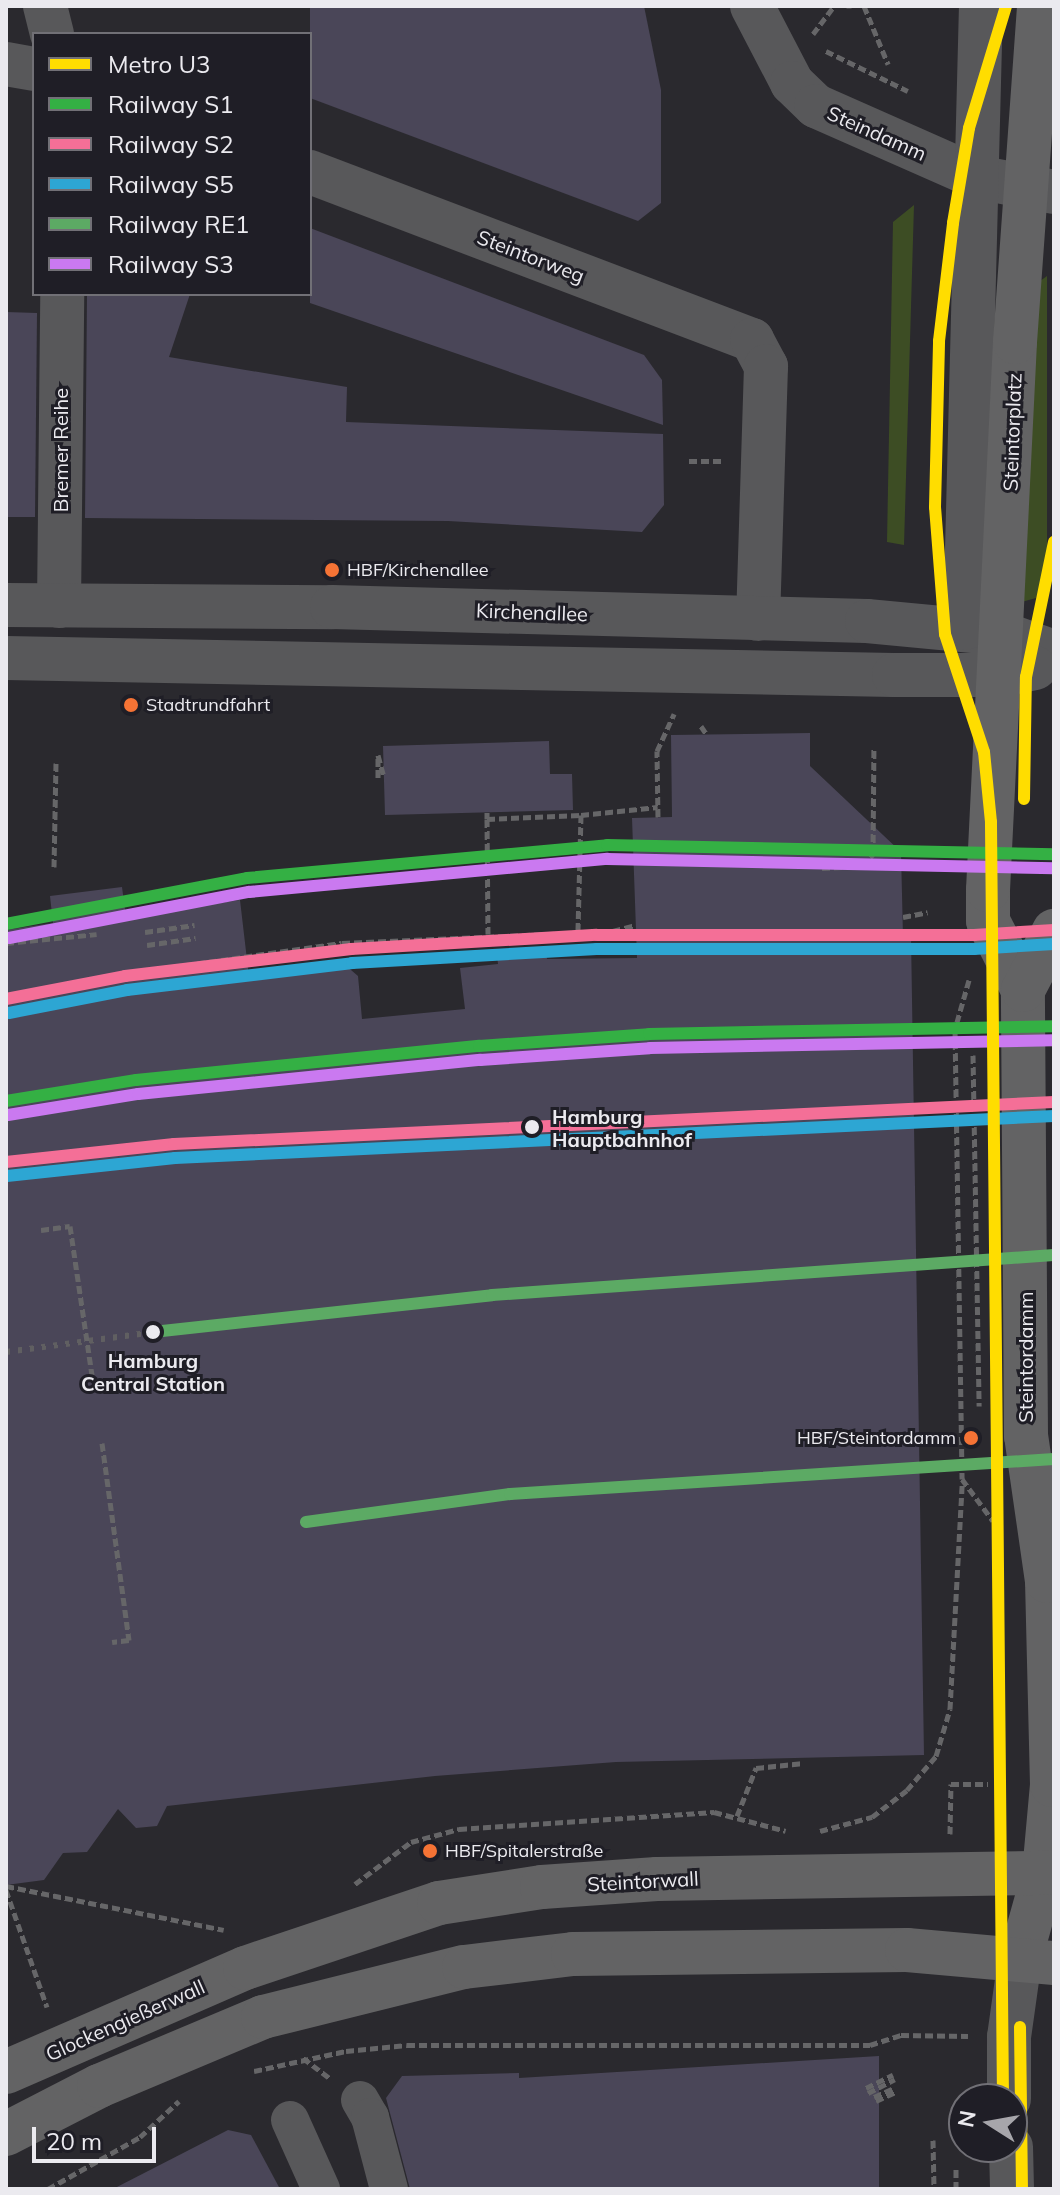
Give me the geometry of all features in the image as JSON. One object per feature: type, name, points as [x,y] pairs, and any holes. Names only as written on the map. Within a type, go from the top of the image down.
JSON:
[{"type":"main road","name":"Steintorplatz","points":[[990,646],[1041,191],[1039,6]]},
{"type":"main road","name":"Steintordamm","points":[[990,646],[988,921],[1023,990],[1026,1436],[1047,1581],[1052,1709],[1049,1873],[1037,1961]]},
{"type":"main road","name":"Steintordamm","points":[[1023,990],[1054,931]]},
{"type":"main road","name":"Steintorwall","points":[[237,1950],[439,1903],[542,1887],[657,1879],[1049,1873]]},
{"type":"main road","name":"Glockengießerwall","points":[[6,2072],[237,1950]]},
{"type":"main road","points":[[6,2134],[99,2086],[263,2017],[407,1978],[573,1954],[907,1950],[1037,1961]]},
{"type":"street","points":[[45,6],[52,32]]},
{"type":"street","name":"Steindamm","points":[[752,6],[792,83],[816,106],[977,177],[1041,191]]},
{"type":"street","name":"Steintorplatz","points":[[981,6],[977,177],[990,646]]},
{"type":"street","points":[[6,64],[32,69]]},
{"type":"street","name":"Steintorweg","points":[[312,173],[752,340],[766,366],[758,619]]},
{"type":"street","name":"Bremer Reihe","points":[[59,606],[62,296]]},
{"type":"street","name":"Kirchenallee","points":[[6,605],[332,607],[758,619],[1054,652]]},
{"type":"street","name":"Kirchenallee","points":[[6,658],[990,646],[1054,664]]},
{"type":"street","points":[[999,2066],[1037,1961]]},
{"type":"street","points":[[360,2100],[370,2117],[389,2189]]},
{"type":"street","points":[[290,2120],[321,2189]]},
{"type":"path","points":[[864,6],[888,64]]},
{"type":"path","points":[[822,49],[908,91]]},
{"type":"path","points":[[689,461],[730,461]]},
{"type":"path","points":[[658,817],[657,751],[678,704]]},
{"type":"path","points":[[701,726],[707,735]]},
{"type":"path","points":[[822,868],[862,866],[873,854],[874,747]]},
{"type":"path","points":[[54,867],[56,763]]},
{"type":"path","points":[[488,934],[487,816],[581,815],[658,807]]},
{"type":"path","points":[[578,932],[581,815]]},
{"type":"path","points":[[903,917],[928,912]]},
{"type":"path","points":[[145,932],[195,925]]},
{"type":"path","points":[[102,977],[342,943],[578,932],[635,925]]},
{"type":"path","points":[[6,943],[97,934]]},
{"type":"path","points":[[147,945],[196,938]]},
{"type":"path","points":[[819,1831],[872,1817],[907,1790],[936,1756],[950,1709],[962,1479],[955,1029],[967,990]]},
{"type":"path","points":[[973,1055],[979,1420]]},
{"type":"path","points":[[41,1230],[70,1226],[92,1375]]},
{"type":"path","points":[[102,1443],[129,1640],[112,1642]]},
{"type":"path","points":[[962,1479],[966,1491],[996,1525]]},
{"type":"path","points":[[737,1816],[756,1768],[804,1763]]},
{"type":"path","points":[[950,1841],[951,1784],[988,1784]]},
{"type":"path","points":[[6,1888],[237,1950]]},
{"type":"path","points":[[6,1888],[47,2007]]},
{"type":"path","points":[[239,2076],[303,2058],[407,2045],[870,2045],[901,2035],[999,2066]]},
{"type":"path","points":[[293,2052],[360,2100]]},
{"type":"path","points":[[867,2090],[894,2077]]},
{"type":"path","points":[[875,2099],[894,2090]]},
{"type":"path","points":[[48,2189],[140,2137],[191,2092]]},
{"type":"path","points":[[933,2140],[934,2189]]},
{"type":"path","points":[[956,2169],[956,2189]]},
{"type":"green space","points":[[914,205],[904,545],[887,542],[893,222]]},
{"type":"green space","points":[[1047,276],[1047,563],[1036,598],[1018,603],[1036,284]]},
{"type":"building","points":[[310,6],[644,6],[661,90],[661,203],[638,221],[312,99]]},
{"type":"building","points":[[312,229],[644,355],[662,380],[663,425],[310,303]]},
{"type":"building","points":[[87,296],[189,296],[169,357],[347,387],[346,422],[663,434],[664,505],[642,532],[448,521],[85,518]]},
{"type":"building","points":[[6,312],[37,313],[35,517],[6,517]]},
{"type":"building","name":"Hamburg Hauptbahnhof","points":[[810,733],[810,766],[901,852],[903,937],[911,936],[924,1755],[616,1762],[435,1776],[167,1806],[157,1826],[136,1828],[118,1809],[87,1852],[63,1853],[44,1880],[6,1885],[6,930],[53,923],[50,896],[122,887],[126,917],[240,900],[249,977],[344,964],[358,976],[362,1019],[465,1009],[460,968],[498,964],[497,955],[546,951],[547,959],[637,958],[632,818],[672,817],[671,735]]},
{"type":"building","points":[[549,741],[550,774],[572,774],[573,810],[385,815],[383,746]]},
{"type":"building","points":[[879,2056],[879,2189],[410,2189],[386,2098],[402,2076],[519,2073],[519,2078]]},
{"type":"building","points":[[228,2130],[251,2135],[280,2189],[113,2189]]},
{"type":"railway","points":[[6,1352],[153,1332]]},
{"type":"metro line","name":"U3","points":[[1003,2083],[991,822],[984,752],[945,634],[935,507],[939,341],[953,223],[969,128],[1006,6]]},
{"type":"metro line","name":"U3","points":[[1024,799],[1026,677],[1054,542]]},
{"type":"metro line","name":"U3","points":[[1020,2027],[1022,2189]]},
{"type":"rail line","name":"S1","points":[[6,924],[247,878],[607,845],[1054,854]]},
{"type":"rail line","name":"S3","points":[[9,938],[249,892],[607,859],[1054,868]]},
{"type":"rail line","name":"S2","points":[[6,999],[125,976],[351,949],[597,935],[974,935],[1054,930]]},
{"type":"rail line","name":"S5","points":[[9,1013],[127,990],[352,963],[597,949],[974,949],[1054,944]]},
{"type":"rail line","name":"S1","points":[[6,1101],[136,1080],[479,1046],[649,1034],[1054,1026]]},
{"type":"rail line","name":"S3","points":[[8,1115],[138,1094],[480,1060],[650,1048],[1054,1040]]},
{"type":"rail line","name":"S2","points":[[6,1162],[174,1144],[1054,1102]]},
{"type":"rail line","name":"S5","points":[[7,1176],[175,1158],[1054,1116]]},
{"type":"rail line","name":"RE1","points":[[153,1332],[492,1295],[1054,1255]]},
{"type":"rail line","name":"RE1","points":[[306,1522],[510,1494],[1054,1459]]},
{"type":"place","name":"HBF/Kirchenallee","points":[[332,570]]},
{"type":"place","name":"Stadtrundfahrt","points":[[131,705]]},
{"type":"place","name":"Hamburg Hauptbahnhof","points":[[532,1127]]},
{"type":"place","name":"Hamburg Central Station","points":[[153,1332]]},
{"type":"place","name":"HBF/Steintordamm","points":[[971,1438]]},
{"type":"place","name":"HBF/Spitalerstraße","points":[[430,1851]]}]
